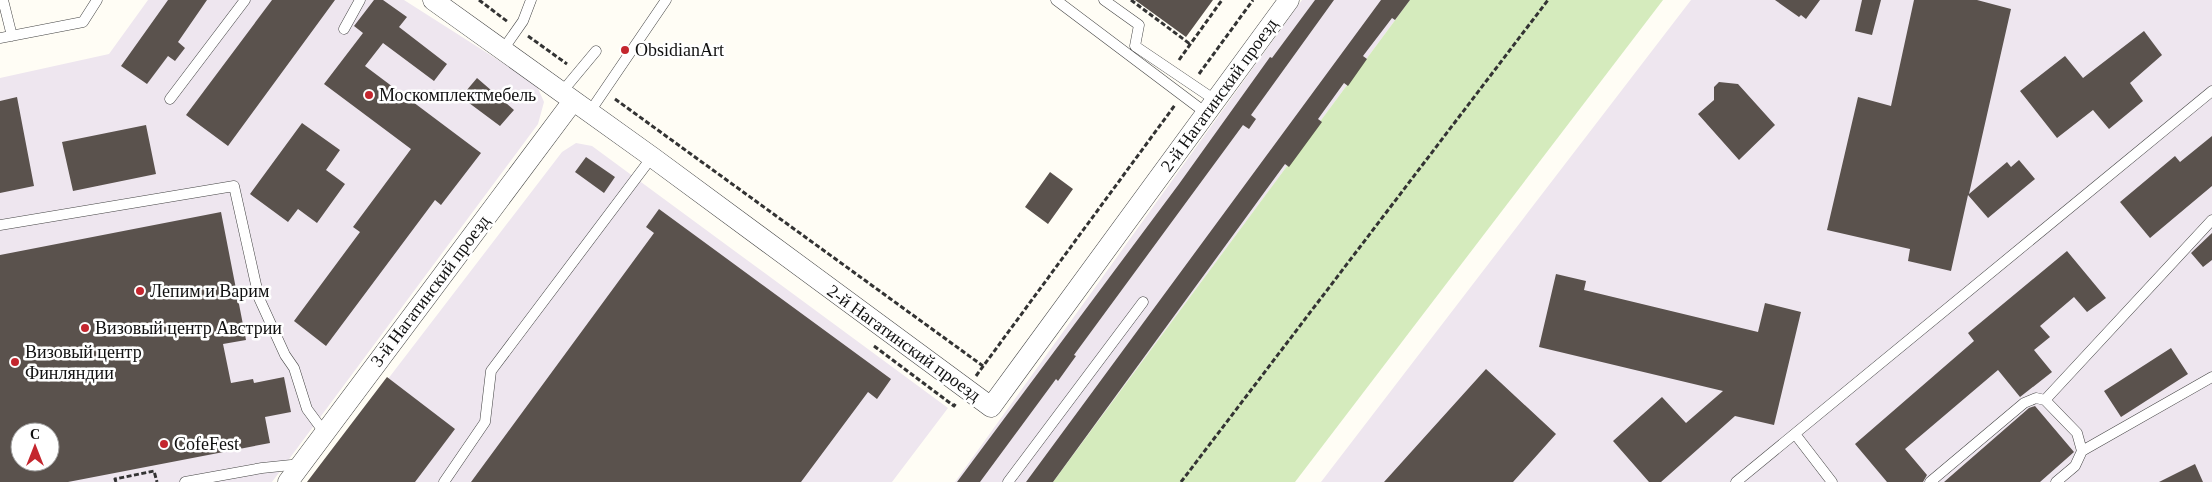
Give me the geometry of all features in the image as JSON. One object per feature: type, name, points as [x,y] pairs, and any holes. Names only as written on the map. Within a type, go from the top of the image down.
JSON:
[{"type":"street","name":"2-й Нагатинский проезд","points":[[434,0],[502,51],[652,157],[991,407],[1289,0]]},
{"type":"street","name":"3-й Нагатинский проезд","points":[[288,482],[575,102]]},
{"type":"lane","points":[[4,0],[12,36]]},
{"type":"lane","points":[[0,38],[83,22],[97,0]]},
{"type":"lane","points":[[170,99],[245,0]]},
{"type":"lane","points":[[344,29],[360,0]]},
{"type":"lane","points":[[502,51],[517,29],[531,0]]},
{"type":"lane","points":[[596,50],[578,72],[575,102],[604,91],[666,0]]},
{"type":"lane","points":[[1056,0],[1183,95],[1211,106]]},
{"type":"lane","points":[[1104,0],[1139,25],[1135,46],[1191,84],[1211,106]]},
{"type":"lane","points":[[1736,482],[2212,91]]},
{"type":"lane","points":[[444,482],[485,422],[491,371],[652,157]]},
{"type":"lane","points":[[0,225],[234,186],[259,298],[285,354],[294,368],[307,409],[324,432]]},
{"type":"lane","points":[[2045,400],[2212,220]]},
{"type":"lane","points":[[1008,482],[1143,302]]},
{"type":"lane","points":[[2056,482],[2075,466],[2082,451],[2212,377]]},
{"type":"lane","points":[[1930,482],[2024,404],[2036,398],[2045,400],[2077,433],[2082,451]]},
{"type":"lane","points":[[1795,434],[1832,482]]},
{"type":"lane","points":[[186,482],[262,468],[302,464]]},
{"type":"path","points":[[479,0],[578,72]]},
{"type":"path","points":[[1131,0],[1190,44]]},
{"type":"path","points":[[1171,71],[1222,0]]},
{"type":"path","points":[[1191,84],[1253,0]]},
{"type":"path","points":[[1181,482],[1548,0]]},
{"type":"path","points":[[604,91],[983,366]]},
{"type":"path","points":[[867,341],[954,406],[1183,95]]},
{"type":"path","points":[[116,482],[116,479],[154,471],[157,482]]},
{"type":"shaded area","points":[[148,0],[404,0],[536,84],[544,102],[538,124],[272,482],[0,482],[0,78],[109,54]]},
{"type":"shaded area","points":[[1302,0],[1410,0],[1053,482],[955,482]]},
{"type":"shaded area","points":[[1691,0],[2212,0],[2212,482],[1321,482]]},
{"type":"shaded area","points":[[576,143],[592,146],[948,408],[892,482],[309,482],[562,152]]},
{"type":"green space","points":[[1410,0],[1663,0],[1295,482],[1053,482]]},
{"type":"building","points":[[168,0],[207,0],[178,42],[185,48],[175,61],[168,56],[147,84],[121,66]]},
{"type":"building","points":[[272,0],[335,0],[228,146],[186,115]]},
{"type":"building","points":[[374,0],[383,0],[407,17],[399,27],[447,64],[434,81],[383,43],[365,66],[481,153],[441,205],[435,200],[326,346],[294,321],[360,232],[353,227],[411,149],[324,84],[363,33],[354,26]]},
{"type":"building","points":[[1135,0],[1213,0],[1186,37]]},
{"type":"building","points":[[1315,0],[1334,0],[1251,115],[1256,119],[1249,129],[1243,125],[1074,355],[1076,356],[1058,381],[1056,379],[980,482],[957,482],[1179,184],[1270,57],[1272,58]]},
{"type":"building","points":[[1381,0],[1410,0],[1395,20],[1392,18],[1363,56],[1367,59],[1348,86],[1344,83],[1318,119],[1322,122],[1289,167],[1285,164],[1053,482],[1026,482]]},
{"type":"building","points":[[1775,0],[1820,0],[1806,19],[1801,15],[1799,17]]},
{"type":"building","points":[[1862,0],[1881,0],[1872,35],[1855,31]]},
{"type":"building","points":[[1914,0],[1977,0],[2011,9],[1969,194],[2007,162],[2011,167],[2019,160],[2035,179],[1988,218],[1968,195],[1951,271],[1908,261],[1910,249],[1827,230],[1858,97],[1891,106]]},
{"type":"building","points":[[2144,31],[2162,55],[2130,83],[2143,101],[2109,129],[2093,110],[2057,138],[2020,91],[2065,56],[2083,78]]},
{"type":"building","points":[[477,78],[514,110],[500,126],[461,97]]},
{"type":"building","points":[[1719,82],[1738,84],[1775,125],[1739,160],[1698,114],[1714,100],[1714,87]]},
{"type":"building","points":[[17,97],[34,186],[0,193],[0,101]]},
{"type":"building","points":[[302,123],[340,150],[326,170],[345,184],[317,223],[298,209],[288,222],[250,194]]},
{"type":"building","points":[[146,125],[156,174],[73,191],[62,142]]},
{"type":"building","points":[[2212,136],[2212,186],[2150,238],[2120,202],[2175,156],[2180,162]]},
{"type":"building","points":[[586,157],[615,177],[604,193],[575,172]]},
{"type":"building","points":[[1050,172],[1073,189],[1048,224],[1025,207]]},
{"type":"building","points":[[659,209],[891,379],[877,399],[868,392],[801,482],[471,482],[654,233],[646,227]]},
{"type":"building","points":[[221,212],[246,340],[223,344],[231,383],[253,379],[254,383],[284,377],[291,412],[265,417],[270,443],[68,482],[0,482],[0,255]]},
{"type":"building","points":[[2212,233],[2212,260],[2203,267],[2191,253]]},
{"type":"building","points":[[2067,251],[2106,298],[2087,312],[2074,297],[2040,326],[2050,337],[2034,350],[2052,372],[2020,397],[1998,370],[1905,449],[1927,475],[1923,482],[1887,482],[1855,444],[1974,341],[1968,333]]},
{"type":"building","points":[[1556,274],[1586,281],[1584,290],[1758,332],[1765,303],[1801,312],[1774,425],[1735,416],[1661,482],[1649,482],[1613,441],[1662,397],[1686,423],[1723,391],[1539,347]]},
{"type":"building","points":[[2171,348],[2188,374],[2121,417],[2104,391]]},
{"type":"building","points":[[1486,369],[1556,434],[1513,482],[1384,482]]},
{"type":"building","points":[[387,377],[455,429],[415,482],[307,482]]},
{"type":"building","points":[[2035,406],[2074,452],[2040,482],[1944,482],[2029,408]]},
{"type":"building","points":[[2195,464],[2203,482],[2159,482]]},
{"type":"place","name":"ObsidianArt","points":[[625,50]]},
{"type":"place","name":"Москомплектмебель","points":[[369,95]]},
{"type":"place","name":"Лепим и Варим","points":[[140,291]]},
{"type":"place","name":"Визовый центр Австрии","points":[[85,328]]},
{"type":"place","name":"Визовый центр Финляндии","points":[[15,362]]},
{"type":"place","name":"CofeFest","points":[[164,444]]}]
